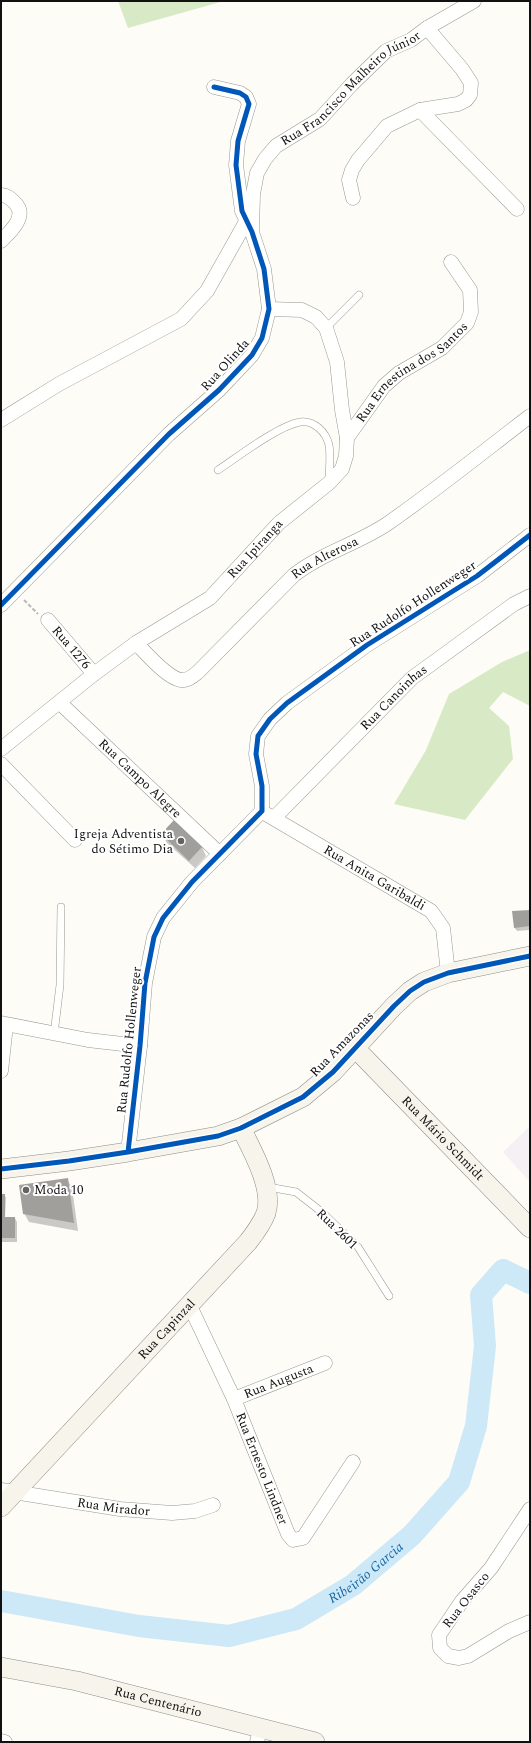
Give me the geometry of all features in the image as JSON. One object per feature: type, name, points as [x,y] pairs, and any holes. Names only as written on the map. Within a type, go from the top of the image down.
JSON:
[{"type":"street","points":[[427,28],[474,1]]},
{"type":"street","name":"Rua Francisco Malheiro Júnior","points":[[249,226],[257,173],[265,159],[276,146],[320,119],[352,84],[386,51],[411,40],[427,28],[462,69],[471,83],[472,89],[466,100],[458,104],[420,110],[387,126],[358,160],[352,170],[350,180],[353,198]]},
{"type":"street","name":"Rua Olinda","points":[[6,597],[169,434],[219,390],[238,371],[252,355],[262,338],[269,309],[264,269],[249,226],[242,211],[236,164],[238,141],[249,104],[246,97],[240,94],[214,87]]},
{"type":"street","points":[[420,110],[517,209]]},
{"type":"street","points":[[1,195],[8,196],[17,206],[19,216],[14,229],[1,241]]},
{"type":"street","points":[[1,420],[59,384],[181,319],[207,291],[249,226]]},
{"type":"street","name":"Rua Ernestina dos Santos","points":[[347,438],[384,386],[399,373],[442,348],[467,323],[471,312],[470,290],[451,262]]},
{"type":"street","name":"Rua Ipiranga","points":[[1,750],[94,674],[136,643],[210,598],[279,523],[329,482],[342,469],[346,456],[347,438],[342,410],[337,362],[326,328],[316,317],[302,310],[269,309]]},
{"type":"street","name":"Rua Alterosa","points":[[136,643],[173,677],[181,680],[189,679],[294,575],[309,564],[386,525],[436,489],[530,416]]},
{"type":"street","name":"Rua Rudolfo Hollenweger","points":[[128,1152],[140,1046],[145,984],[154,938],[163,918],[192,882],[220,854],[268,815],[256,754],[258,736],[270,719],[287,703],[367,645],[477,576],[530,535]]},
{"type":"street","name":"Rua Canoinhas","points":[[268,815],[412,678],[514,604],[530,596]]},
{"type":"street","name":"Rua 1276","points":[[48,620],[94,674]]},
{"type":"street","name":"Rua Campo Alegre","points":[[60,703],[220,854]]},
{"type":"street","points":[[1,764],[75,840]]},
{"type":"street","name":"Rua Anita Garibaldi","points":[[268,815],[431,911],[443,928],[448,973]]},
{"type":"street","name":"Rua Amazonas","points":[[1,1168],[69,1161],[128,1152],[218,1136],[242,1128],[303,1097],[333,1072],[394,1006],[410,991],[424,982],[448,973],[530,956]]},
{"type":"street","points":[[1,1071],[3,1024],[54,1034],[140,1046]]},
{"type":"street","name":"Rua Mário Schmidt","points":[[355,1048],[530,1228]]},
{"type":"street","name":"Rua Capinzal","points":[[1,1507],[8,1491],[248,1242],[260,1226],[266,1212],[267,1186],[242,1128]]},
{"type":"street","name":"Rua Ernesto Lindner","points":[[189,1304],[234,1400],[288,1534],[293,1540],[303,1538],[353,1462]]},
{"type":"street","name":"Rua Augusta","points":[[234,1400],[324,1363]]},
{"type":"street","name":"Rua Mirador","points":[[8,1491],[120,1509],[172,1513],[195,1511],[213,1505]]},
{"type":"street","name":"Rua Osasco","points":[[530,1509],[491,1568],[462,1601],[439,1635],[440,1648],[448,1656],[459,1658],[468,1656],[509,1631],[530,1622]]},
{"type":"street","name":"Rua Centenário","points":[[1,1667],[77,1681],[259,1735],[315,1742]]},
{"type":"street","points":[[1,1741],[6,1742]]},
{"type":"lane","points":[[326,328],[359,295]]},
{"type":"lane","points":[[218,470],[261,442],[290,426],[301,422],[308,422],[315,425],[324,433],[329,444],[329,482]]},
{"type":"lane","points":[[54,1034],[60,985],[61,907]]},
{"type":"lane","name":"Rua 2601","points":[[267,1186],[296,1192],[322,1213],[358,1247],[389,1296]]},
{"type":"path","points":[[6,597],[33,610],[48,620]]},
{"type":"shaded area","points":[[530,1126],[530,1182],[503,1152]]},
{"type":"green space","points":[[118,1],[224,1],[128,28]]},
{"type":"green space","points":[[530,650],[530,706],[503,692],[489,708],[509,726],[513,759],[465,820],[394,804],[426,750],[449,694],[502,662]]},
{"type":"building","name":"Igreja Adventista do Sétimo Dia","points":[[174,820],[202,847],[189,861],[161,834]]},
{"type":"building","points":[[530,910],[530,926],[514,928],[512,911]]},
{"type":"building","points":[[68,1178],[74,1223],[23,1214],[19,1185]]},
{"type":"building","points":[[1,1194],[5,1194],[5,1217],[15,1217],[15,1238],[1,1238]]},
{"type":"waterway","name":"Ribeirão Garcia","points":[[1,1601],[139,1626],[229,1636],[296,1619],[353,1585],[412,1535],[459,1482],[476,1426],[485,1346],[481,1295],[503,1270],[530,1283]]},
{"type":"cycle path","points":[[1,605],[169,434],[219,390],[252,355],[262,338],[269,309],[264,269],[252,232],[242,211],[236,165],[238,141],[249,104],[246,97],[240,93],[214,87]]},
{"type":"cycle path","points":[[128,1152],[140,1046],[145,983],[154,937],[163,918],[192,882],[262,811],[262,786],[256,754],[258,736],[270,719],[287,703],[367,645],[477,576],[530,535]]},
{"type":"cycle path","points":[[1,1169],[128,1152],[218,1136],[241,1128],[303,1097],[333,1072],[394,1006],[410,991],[424,982],[448,973],[530,956]]},
{"type":"place","name":"Igreja Adventista do Sétimo Dia","points":[[181,841]]},
{"type":"place","name":"Moda 10","points":[[26,1190]]}]
